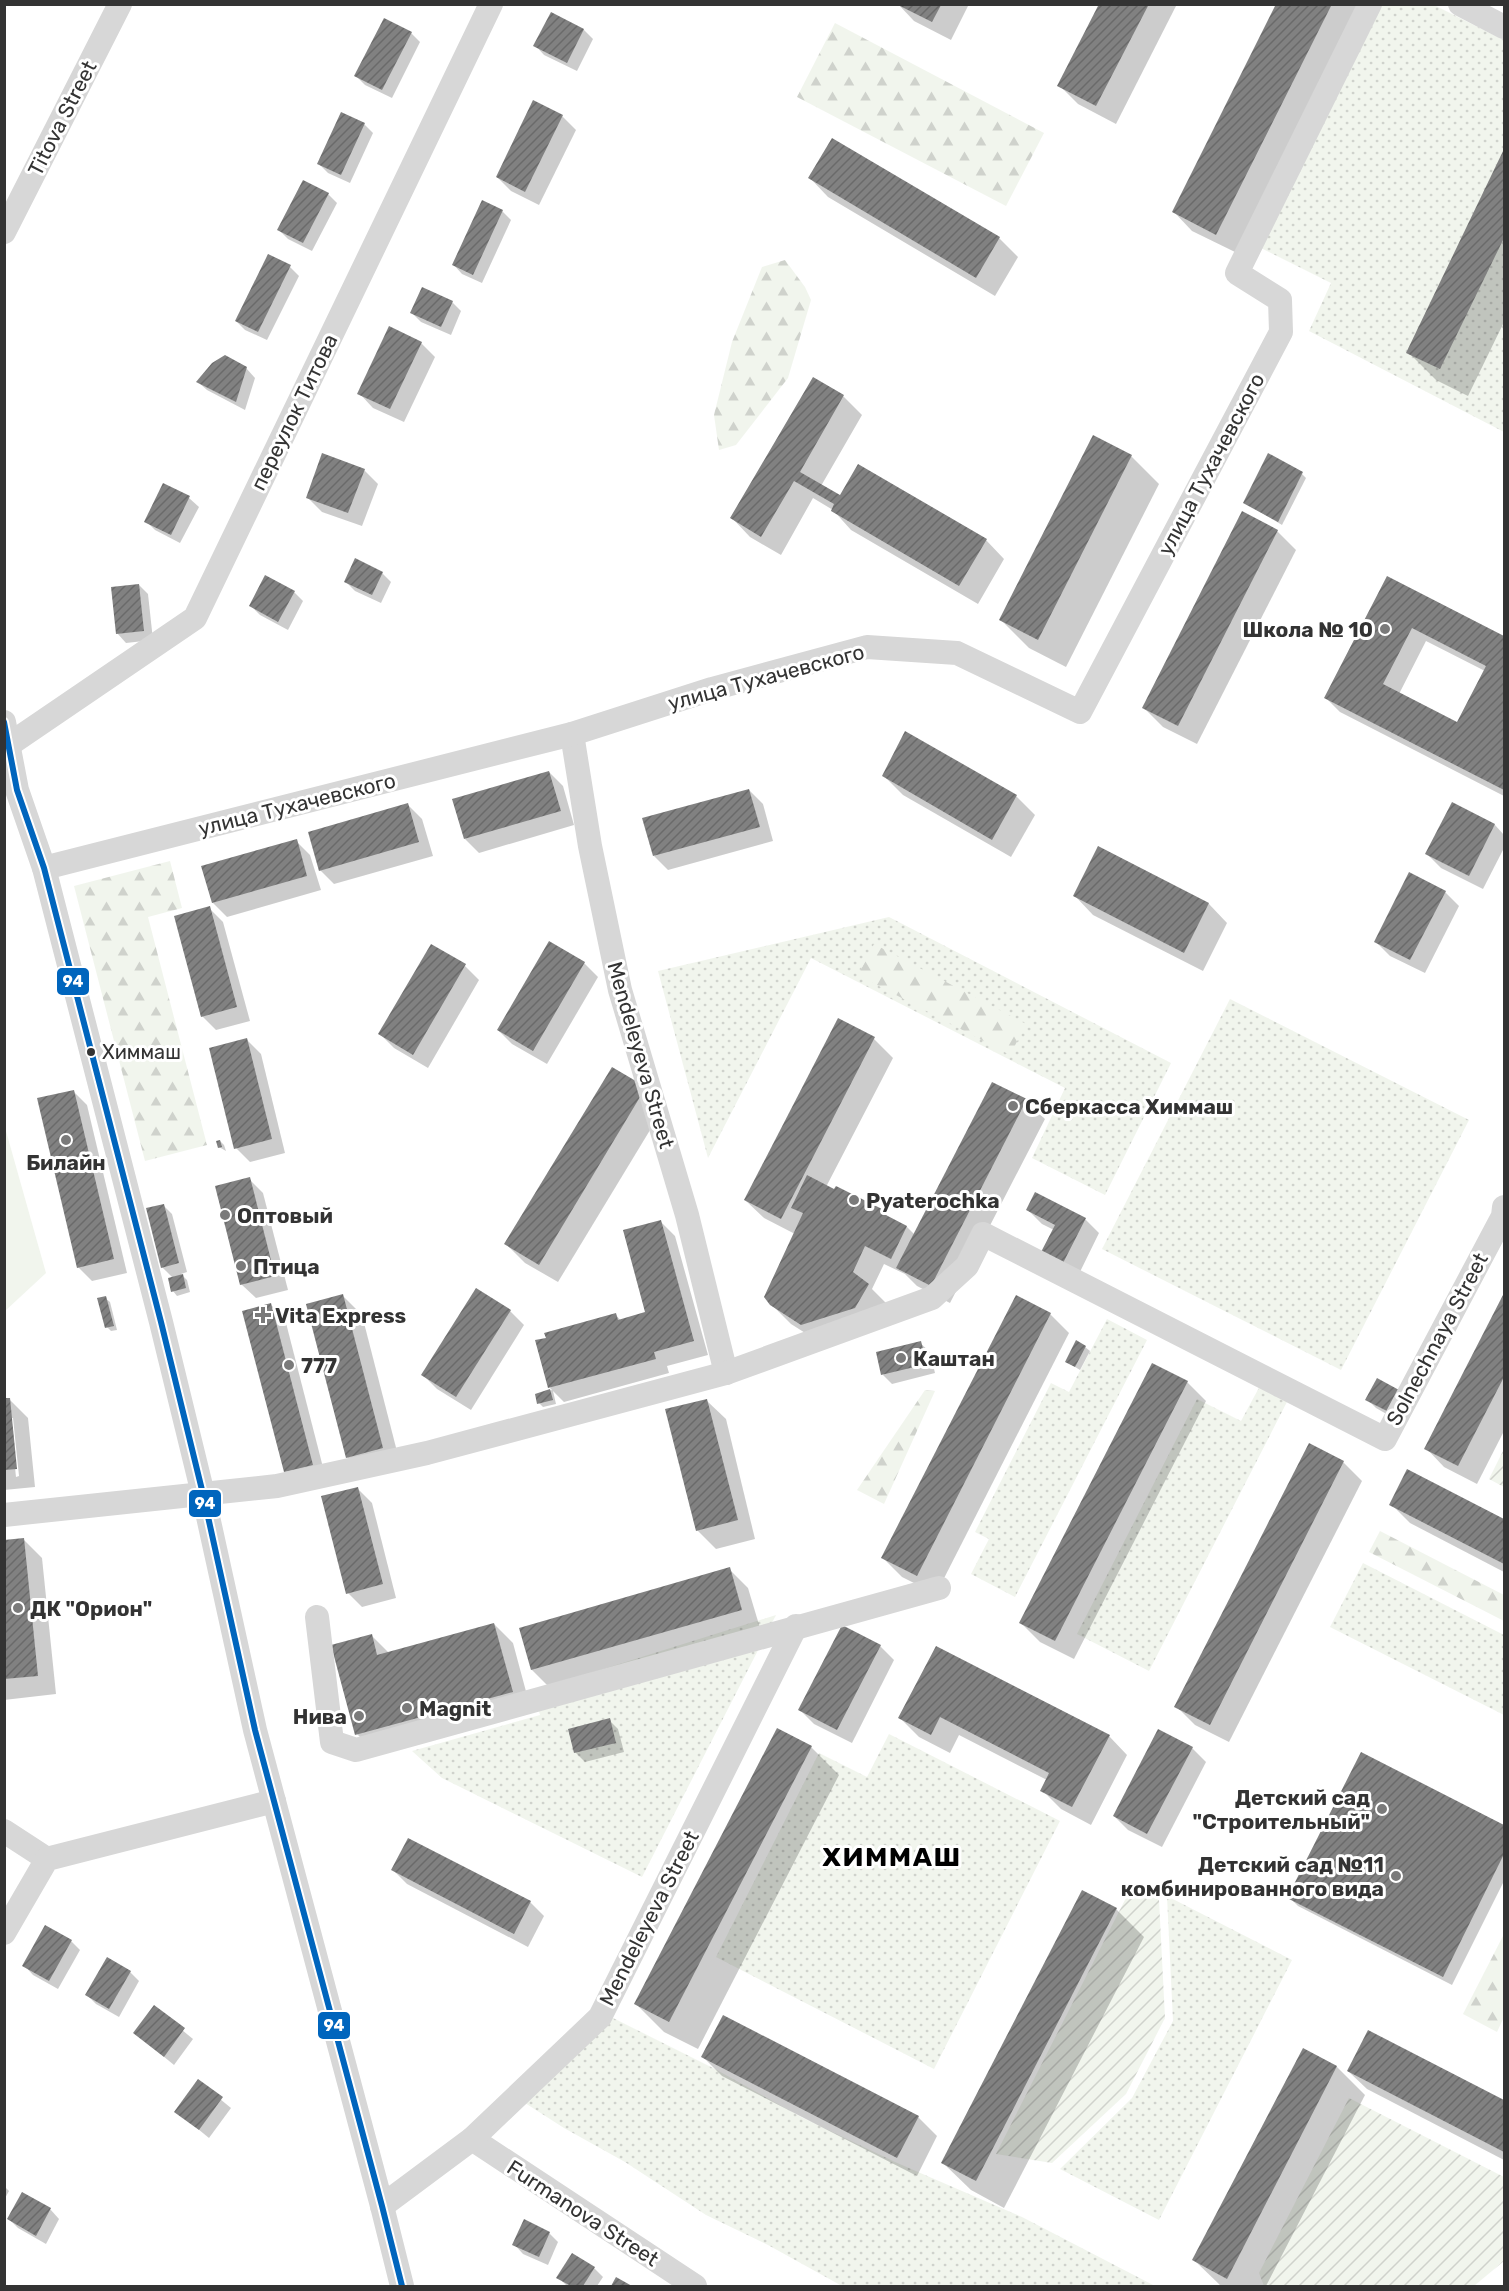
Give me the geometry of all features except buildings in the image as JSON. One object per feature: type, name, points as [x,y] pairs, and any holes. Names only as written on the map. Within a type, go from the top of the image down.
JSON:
[{"type":"street","name":"Titova Street","points":[[4,232],[120,4]]},
{"type":"street","name":"переулок Титова","points":[[7,733],[195,618],[491,4]]},
{"type":"street","name":"улица Тухачевского","points":[[44,868],[572,734],[712,689],[867,647],[957,653],[1080,712],[1281,332],[1280,300],[1237,273],[1370,4]]},
{"type":"street","points":[[1460,4],[1504,27]]},
{"type":"street","points":[[7,733],[11,791],[44,868],[203,1494],[255,1730],[402,2286]]},
{"type":"street","name":"Mendeleyeva Street","points":[[572,734],[590,846],[620,990],[687,1215],[726,1374]]},
{"type":"street","name":"Solnechnaya Street","points":[[726,1374],[932,1298],[967,1266],[983,1234],[1385,1438],[1503,1216],[1504,1207]]},
{"type":"street","points":[[4,1515],[277,1486],[427,1453],[726,1374]]},
{"type":"street","points":[[317,1617],[332,1742],[356,1750],[939,1588]]},
{"type":"street","name":"Mendeleyeva Street","points":[[382,2206],[472,2139],[600,2017],[796,1626]]},
{"type":"street","points":[[4,1934],[47,1859],[274,1801]]},
{"type":"street","points":[[4,1831],[47,1859]]},
{"type":"street","name":"Furmanova Street","points":[[472,2139],[695,2286]]},
{"type":"green space","points":[[1380,5],[1434,5],[1504,40],[1504,432],[1309,331],[1331,283],[1259,247]]},
{"type":"green space","points":[[835,23],[1044,133],[1006,206],[797,97]]},
{"type":"green space","points":[[785,260],[805,287],[811,300],[788,378],[736,445],[719,450],[714,415],[732,342],[762,267]]},
{"type":"green space","points":[[170,861],[182,908],[148,917],[207,1145],[145,1161],[74,886]]},
{"type":"green space","points":[[889,917],[1171,1063],[1105,1195],[1032,1158],[1065,1088],[811,958],[708,1158],[658,971]]},
{"type":"green space","points":[[874,944],[1026,1024],[1010,1055],[858,975]]},
{"type":"green space","points":[[1230,999],[1469,1120],[1341,1370],[1102,1249]]},
{"type":"green space","points":[[4,1124],[46,1273],[5,1311],[4,1311]]},
{"type":"green space","points":[[1107,1319],[1147,1340],[1015,1597],[971,1574],[989,1539],[975,1532],[1051,1383],[1069,1392]]},
{"type":"green space","points":[[1261,1384],[1289,1398],[1149,1671],[1077,1634],[1197,1399],[1241,1421]]},
{"type":"green space","points":[[925,1390],[935,1391],[884,1504],[857,1490]]},
{"type":"green space","points":[[1504,1449],[1504,1487],[1489,1479]]},
{"type":"green space","points":[[1380,1531],[1504,1595],[1504,1621],[1369,1552]]},
{"type":"green space","points":[[1363,1563],[1504,1635],[1504,1715],[1330,1627]]},
{"type":"green space","points":[[776,1615],[642,1877],[442,1778],[412,1751],[540,1715],[533,1691]]},
{"type":"green space","points":[[889,1734],[1060,1821],[934,2069],[716,1957],[819,1753],[867,1777]]},
{"type":"green space","points":[[1131,1888],[1159,1900],[1165,2018],[1126,2094],[1052,2163],[996,2154]]},
{"type":"green space","points":[[1167,1896],[1292,1960],[1159,2220],[1060,2169],[1132,2098],[1173,2021]]},
{"type":"green space","points":[[1504,1934],[1504,2017],[1497,2032],[1463,2014]]},
{"type":"green space","points":[[603,2013],[715,2069],[803,2118],[895,2162],[1022,2217],[1155,2286],[842,2286],[768,2245],[706,2215],[625,2162],[564,2128],[511,2094]]},
{"type":"green space","points":[[1349,2098],[1504,2177],[1504,2261],[1474,2286],[1264,2286],[1259,2273]]},
{"type":"transit line","name":"94","points":[[4,722],[17,790],[44,868],[161,1322],[203,1494],[255,1730],[402,2286]]},
{"type":"place","name":"Школа № 10","points":[[1385,629]]},
{"type":"place","name":"Химмаш","points":[[91,1052]]},
{"type":"place","name":"Сберкасса Химмаш","points":[[1013,1106]]},
{"type":"place","name":"Билайн","points":[[66,1140]]},
{"type":"place","name":"Pyaterochka","points":[[854,1200]]},
{"type":"place","name":"Оптовый","points":[[225,1215]]},
{"type":"place","name":"Птица","points":[[241,1266]]},
{"type":"place","name":"Vita Express","points":[[263,1315]]},
{"type":"place","name":"Каштан","points":[[901,1358]]},
{"type":"place","name":"777","points":[[289,1365]]},
{"type":"place","name":"ДК \"Орион\"","points":[[18,1608]]},
{"type":"place","name":"Magnit","points":[[407,1708]]},
{"type":"place","name":"Нива","points":[[359,1716]]},
{"type":"place","name":"Детский сад \"Строительный\"","points":[[1382,1809]]},
{"type":"place","name":"Детский сад №11 комбинированного вида","points":[[1396,1876]]},
{"type":"district","name":"ХИММАШ","points":[[892,1857]]}]
